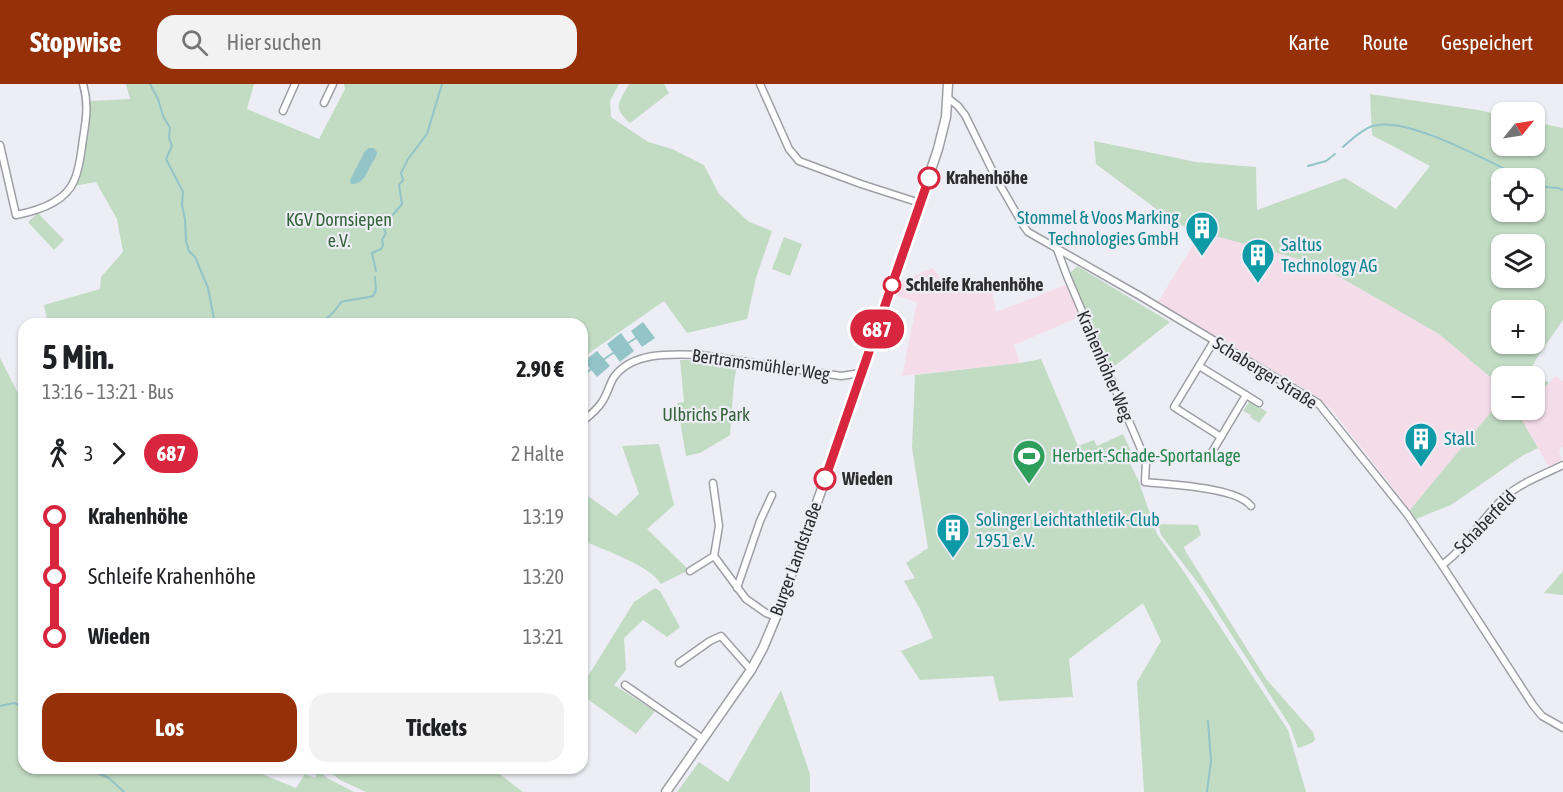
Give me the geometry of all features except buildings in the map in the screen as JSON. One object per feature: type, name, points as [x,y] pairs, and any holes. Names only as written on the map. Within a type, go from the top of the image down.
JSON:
[{"type":"main road","name":"Burger Landstraße","points":[[666,792],[764,648],[844,427],[942,138],[948,84]]},
{"type":"main road","name":"Burger Landstraße","points":[[948,98],[956,84]]},
{"type":"street","points":[[0,145],[16,215],[35,211],[67,192],[78,172],[87,111],[84,84]]},
{"type":"street","points":[[283,111],[295,84]]},
{"type":"street","points":[[324,104],[333,84]]},
{"type":"street","points":[[760,84],[790,151],[799,161],[920,203]]},
{"type":"street","name":"Schaberger Straße","points":[[948,98],[965,115],[996,178],[1025,229],[1318,403],[1407,514],[1533,705],[1542,716],[1563,728]]},
{"type":"street","name":"Krahenhöher Weg","points":[[1057,248],[1146,461],[1145,482],[1197,487],[1226,493],[1239,497],[1251,506]]},
{"type":"street","points":[[1214,341],[1174,407],[1221,437]]},
{"type":"street","name":"Bertramsmühler Weg","points":[[588,416],[603,400],[619,372],[630,364],[653,356],[701,354],[841,376],[861,372]]},
{"type":"street","points":[[1199,366],[1259,403]]},
{"type":"street","points":[[1212,452],[1246,395]]},
{"type":"street","name":"Schaberfeld","points":[[1442,565],[1454,555],[1506,496],[1563,465]]},
{"type":"street","points":[[713,483],[718,526],[714,556],[746,599],[776,617]]},
{"type":"street","points":[[737,588],[760,521],[772,495]]},
{"type":"street","points":[[690,571],[714,556]]},
{"type":"street","points":[[679,663],[710,640],[721,636],[751,670]]},
{"type":"street","points":[[625,685],[703,739]]},
{"type":"shaded area","points":[[1201,232],[1317,264],[1439,334],[1491,378],[1491,412],[1410,510],[1332,410],[1316,396],[1158,302]]},
{"type":"shaded area","points":[[933,268],[946,286],[990,280],[996,312],[1070,283],[1084,315],[1014,345],[1020,363],[902,376],[917,302],[897,296],[905,279]]},
{"type":"shaded area","points":[[1555,376],[1563,381],[1563,446],[1559,451],[1562,460],[1549,467],[1522,420],[1545,420],[1545,388]]},
{"type":"green space","name":"KGV Dornsiepen e.V.","points":[[126,84],[254,84],[247,109],[319,139],[345,89],[344,84],[619,84],[610,101],[611,117],[648,142],[672,149],[704,165],[719,194],[749,222],[772,231],[756,278],[747,319],[687,333],[664,301],[588,354],[588,318],[47,318],[44,305],[100,289],[101,277],[123,252],[117,219],[96,182],[74,186],[81,172],[90,101],[130,99]]},
{"type":"green space","points":[[629,84],[664,84],[669,93],[630,123],[619,109],[622,96]]},
{"type":"green space","points":[[1370,94],[1491,113],[1491,156],[1545,156],[1545,124],[1563,128],[1563,320],[1545,347],[1545,300],[1491,300],[1491,354],[1540,354],[1533,366],[1491,366],[1491,378],[1439,334],[1317,264],[1175,223],[1096,164],[1094,141],[1196,162],[1256,167],[1257,210],[1345,178],[1396,209],[1430,166],[1372,135]]},
{"type":"green space","points":[[38,213],[64,240],[54,250],[28,222]]},
{"type":"green space","points":[[784,237],[802,244],[790,276],[772,269]]},
{"type":"green space","points":[[1077,266],[1170,322],[1112,368],[1069,274]]},
{"type":"green space","points":[[0,358],[18,393],[18,774],[262,774],[296,788],[305,774],[315,778],[316,774],[323,774],[354,792],[0,792]]},
{"type":"green space","points":[[1041,359],[1078,446],[1094,440],[1097,446],[1123,434],[1135,460],[1130,463],[1157,534],[1288,730],[1306,792],[1144,792],[1137,682],[1161,641],[1143,603],[1069,659],[1073,697],[999,701],[993,676],[920,680],[901,651],[933,638],[904,581],[915,578],[906,563],[928,548],[912,448],[915,375]]},
{"type":"green space","name":"Ulbrichs Park","points":[[680,360],[737,365],[730,435],[700,453],[686,456],[677,403],[684,402]]},
{"type":"green space","points":[[1250,401],[1267,412],[1259,423],[1243,411]]},
{"type":"green space","points":[[1491,412],[1491,420],[1522,420],[1538,448],[1522,456],[1451,505],[1416,519],[1410,510]]},
{"type":"green space","points":[[659,444],[674,505],[647,529],[689,570],[661,584],[637,564],[588,543],[588,496],[616,516],[639,494],[622,446]]},
{"type":"green space","points":[[1158,524],[1198,525],[1201,535],[1184,547],[1186,552],[1266,679],[1313,732],[1315,740],[1312,743],[1298,748],[1290,726],[1201,587],[1161,535]]},
{"type":"green space","points":[[1563,571],[1563,595],[1544,593]]},
{"type":"green space","points":[[655,588],[660,591],[680,627],[667,637],[643,620],[624,638],[626,670],[614,685],[655,711],[636,734],[588,699],[588,676],[634,602]]},
{"type":"green space","points":[[781,690],[810,774],[810,792],[677,792],[699,762],[728,782]]},
{"type":"green space","points":[[332,774],[500,774],[523,792],[366,792]]},
{"type":"water","points":[[374,148],[377,152],[375,158],[361,181],[351,184],[350,180],[365,151]]},
{"type":"water","points":[[643,322],[655,338],[642,347],[631,331]]},
{"type":"water","points":[[621,333],[634,351],[620,362],[607,344]]},
{"type":"water","points":[[597,351],[610,366],[597,377],[588,366],[588,358]]},
{"type":"waterway","points":[[150,84],[170,128],[169,138],[172,146],[166,159],[183,192],[186,241],[208,288],[214,318]]},
{"type":"waterway","points":[[376,271],[372,253],[381,249],[386,233],[384,229],[402,204],[399,185],[403,180],[401,173],[408,159],[427,134],[442,84]]},
{"type":"waterway","points":[[1343,147],[1369,127],[1387,124],[1423,132],[1503,168]]},
{"type":"waterway","points":[[1308,166],[1326,161],[1335,154]]},
{"type":"waterway","points":[[1545,187],[1563,190]]},
{"type":"waterway","points":[[326,318],[341,302],[373,296],[376,290],[375,277]]},
{"type":"waterway","points":[[628,343],[636,338]]},
{"type":"waterway","points":[[603,360],[613,353]]},
{"type":"waterway","points":[[0,706],[14,703],[18,705]]},
{"type":"waterway","points":[[1207,792],[1211,761],[1208,721]]},
{"type":"waterway","points":[[100,774],[109,778],[124,792]]},
{"type":"bus line","name":"687","points":[[825,479],[929,178]]},
{"type":"place","name":"Krahenhöhe","points":[[929,178]]},
{"type":"place","name":"Stommel & Voos Marking Technologies GmbH","points":[[1202,257]]},
{"type":"place","name":"Saltus Technology AG","points":[[1258,284]]},
{"type":"place","name":"Schleife Krahenhöhe","points":[[892,285]]},
{"type":"place","name":"Stall","points":[[1421,468]]},
{"type":"place","name":"Wieden","points":[[825,479]]},
{"type":"place","name":"Herbert-Schade-Sportanlage","points":[[1029,485]]},
{"type":"place","name":"Solinger Leichtathletik-Club 1951 e.V.","points":[[953,559]]}]
